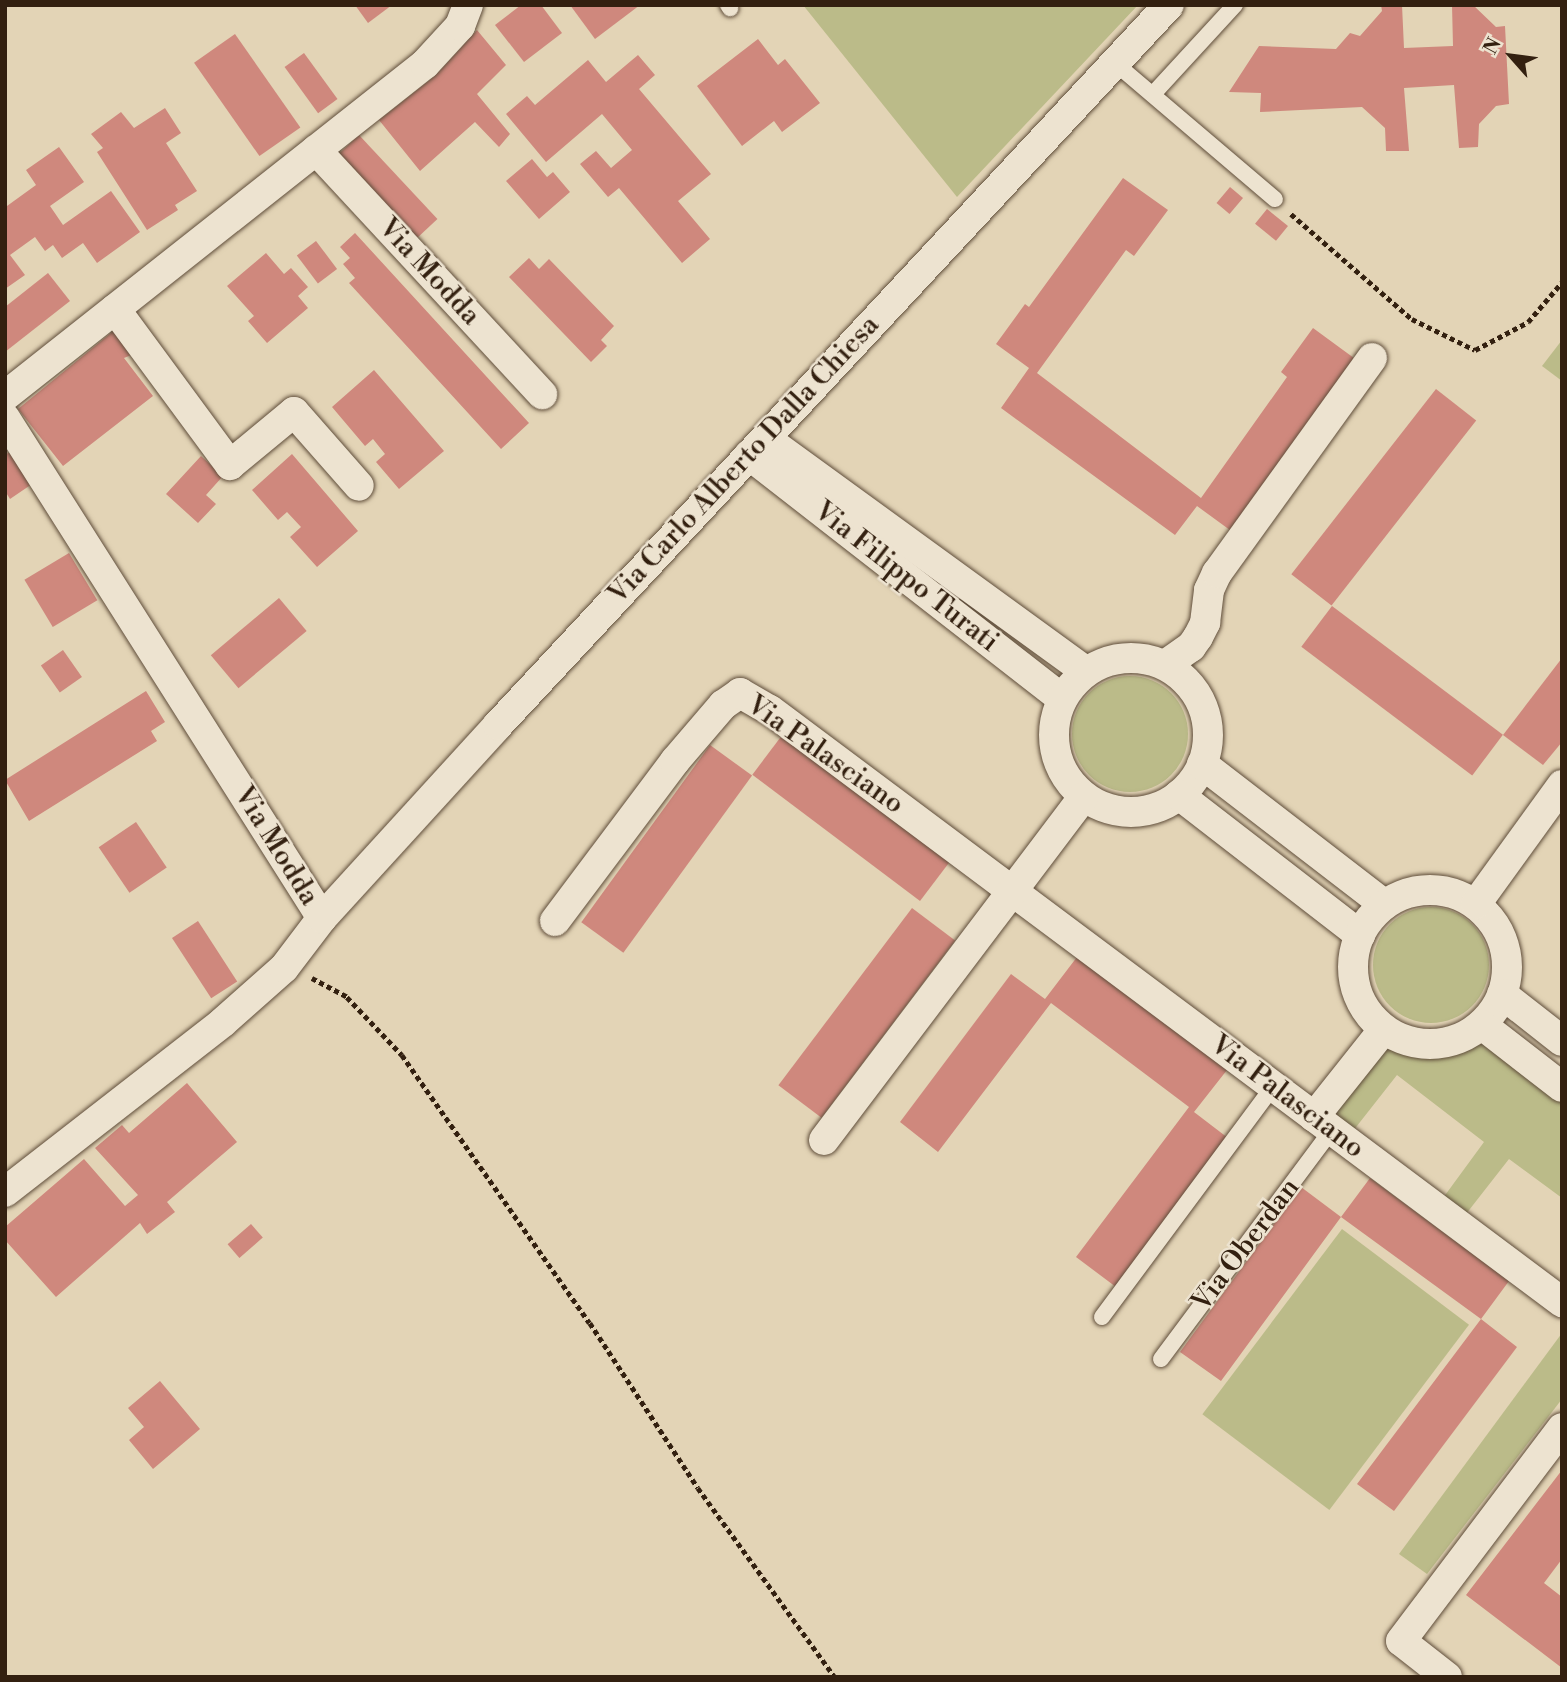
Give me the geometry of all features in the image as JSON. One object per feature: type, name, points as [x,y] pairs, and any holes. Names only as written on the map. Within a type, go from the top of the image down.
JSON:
[{"type":"street","name":"Via Carlo Alberto Dalla Chiesa","points":[[322,918],[1169,5]]},
{"type":"street","points":[[5,396],[425,64],[460,26],[472,6]]},
{"type":"street","name":"Via Modda","points":[[316,150],[542,394]]},
{"type":"street","points":[[115,309],[230,465],[294,412],[359,486]]},
{"type":"street","points":[[1165,666],[1191,647],[1198,637],[1205,623],[1209,590],[1217,573],[1372,358]]},
{"type":"street","name":"Via Modda","points":[[5,418],[322,918],[284,968],[223,1022],[5,1192]]},
{"type":"street","name":"Via Filippo Turati","points":[[758,447],[1085,671]]},
{"type":"street","name":"Via Filippo Turati","points":[[758,447],[1062,699]]},
{"type":"street","points":[[1123,658],[1152,660],[1165,666],[1188,683],[1203,708],[1208,736],[1202,764],[1196,776],[1179,795],[1157,808],[1132,813],[1106,809],[1083,797],[1066,778],[1056,754],[1054,728],[1062,699],[1085,671],[1123,658]]},
{"type":"street","name":"Via Palasciano","points":[[555,921],[675,761],[723,705],[740,693],[770,710],[1562,1302]]},
{"type":"street","points":[[1202,764],[1384,904]]},
{"type":"street","points":[[1476,904],[1562,785]]},
{"type":"street","points":[[1179,795],[1360,935]]},
{"type":"street","points":[[824,1140],[1083,797]]},
{"type":"street","points":[[1427,889],[1449,891],[1476,904],[1496,925],[1506,947],[1507,971],[1502,994],[1482,1025],[1459,1038],[1437,1044],[1404,1040],[1384,1028],[1367,1012],[1357,992],[1353,969],[1360,935],[1384,904],[1404,894],[1427,889]]},
{"type":"street","points":[[1502,994],[1562,1041]]},
{"type":"street","points":[[1482,1025],[1562,1087]]},
{"type":"street","name":"Via Oberdan","points":[[1323,1123],[1384,1028]]},
{"type":"street","points":[[1447,1677],[1401,1641],[1562,1429]]},
{"type":"lane","points":[[1154,93],[1235,5]]},
{"type":"lane","points":[[1115,63],[1154,93],[1275,199]]},
{"type":"lane","points":[[1102,1317],[1273,1087]]},
{"type":"lane","name":"Via Oberdan","points":[[1161,1359],[1323,1123]]},
{"type":"path","points":[[1275,199],[1412,319],[1475,350],[1528,322],[1562,282]]},
{"type":"path","points":[[284,968],[330,985],[347,997],[401,1055],[590,1323],[706,1499],[835,1677]]},
{"type":"green space","points":[[803,5],[1138,5],[957,197]]},
{"type":"green space","points":[[1562,340],[1562,381],[1542,366]]},
{"type":"green space","points":[[1130,676],[1152,680],[1171,693],[1184,712],[1188,734],[1184,756],[1171,775],[1152,788],[1130,792],[1108,788],[1089,775],[1076,756],[1072,734],[1076,712],[1089,693],[1108,680]]},
{"type":"green space","points":[[1431,907],[1453,911],[1472,924],[1485,943],[1489,965],[1485,987],[1472,1006],[1453,1019],[1431,1023],[1409,1019],[1390,1006],[1377,987],[1373,965],[1377,943],[1390,924],[1409,911]]},
{"type":"green space","points":[[1479,1040],[1562,1102],[1562,1198],[1509,1159],[1466,1214],[1443,1198],[1484,1142],[1397,1075],[1353,1131],[1332,1115],[1390,1045],[1430,1053],[1449,1051]]},
{"type":"green space","points":[[1342,1229],[1469,1325],[1329,1510],[1202,1414]]},
{"type":"green space","points":[[1562,1333],[1562,1399],[1427,1574],[1399,1554]]},
{"type":"building","points":[[355,5],[392,5],[368,23]]},
{"type":"building","points":[[521,5],[541,5],[562,33],[524,62],[495,25]]},
{"type":"building","points":[[570,5],[640,5],[595,39]]},
{"type":"building","points":[[1381,5],[1402,5],[1404,48],[1453,46],[1452,5],[1473,5],[1496,27],[1505,26],[1509,104],[1496,106],[1479,124],[1478,147],[1459,148],[1454,85],[1404,88],[1409,151],[1386,151],[1385,128],[1362,107],[1260,112],[1261,93],[1229,92],[1259,46],[1336,49],[1350,33],[1360,36],[1382,11]]},
{"type":"building","points":[[477,30],[506,65],[477,94],[510,134],[499,147],[475,122],[420,171],[379,120],[436,75]]},
{"type":"building","points":[[235,34],[300,127],[259,156],[194,63]]},
{"type":"building","points":[[758,39],[778,65],[785,59],[820,103],[782,132],[774,121],[742,146],[697,86]]},
{"type":"building","points":[[304,53],[338,99],[318,113],[285,67]]},
{"type":"building","points":[[638,55],[655,75],[639,89],[711,174],[678,201],[710,239],[682,263],[619,188],[608,197],[580,164],[596,151],[611,168],[632,150],[602,114],[546,162],[506,114],[527,96],[535,105],[588,60],[606,82]]},
{"type":"building","points":[[165,108],[181,133],[166,143],[197,191],[175,205],[178,210],[147,230],[97,152],[103,148],[91,134],[121,112],[134,128]]},
{"type":"building","points":[[359,135],[437,219],[415,240],[337,155]]},
{"type":"building","points":[[59,147],[84,182],[50,206],[63,225],[111,191],[140,232],[97,263],[83,243],[62,258],[53,245],[45,251],[35,237],[10,255],[25,275],[5,289],[5,204],[7,206],[36,185],[26,170]]},
{"type":"building","points":[[532,159],[547,177],[553,172],[570,192],[539,219],[506,181]]},
{"type":"building","points":[[1123,178],[1168,210],[1134,256],[1126,250],[1037,373],[1201,498],[1287,377],[1281,372],[1313,328],[1358,361],[1234,533],[1197,506],[1175,535],[1001,408],[1029,368],[996,344],[1025,304],[1029,307]]},
{"type":"building","points":[[1230,187],[1243,198],[1230,214],[1217,203]]},
{"type":"building","points":[[1267,209],[1288,226],[1276,241],[1255,224]]},
{"type":"building","points":[[355,233],[529,423],[501,449],[349,283],[355,278],[343,264],[350,258],[340,247]]},
{"type":"building","points":[[316,241],[337,269],[318,283],[297,255]]},
{"type":"building","points":[[266,253],[284,274],[291,268],[308,287],[298,296],[308,308],[267,343],[248,321],[254,316],[227,286]]},
{"type":"building","points":[[529,258],[539,269],[549,259],[614,326],[601,340],[607,346],[591,362],[509,277]]},
{"type":"building","points":[[48,273],[70,301],[5,352],[5,307]]},
{"type":"building","points":[[117,328],[136,353],[124,358],[153,396],[63,466],[18,409]]},
{"type":"building","points":[[374,370],[444,451],[399,489],[376,462],[385,454],[373,439],[365,446],[332,407]]},
{"type":"building","points":[[1436,389],[1476,420],[1332,606],[1291,574]]},
{"type":"building","points":[[13,450],[35,482],[10,499],[5,491],[5,455]]},
{"type":"building","points":[[292,454],[358,531],[317,567],[290,537],[301,527],[287,512],[278,520],[252,490]]},
{"type":"building","points":[[201,456],[223,476],[206,495],[216,504],[198,523],[166,494]]},
{"type":"building","points":[[69,553],[97,600],[53,627],[24,580]]},
{"type":"building","points":[[279,598],[307,631],[238,688],[211,655]]},
{"type":"building","points":[[1332,606],[1503,735],[1472,776],[1301,647]]},
{"type":"building","points":[[63,650],[82,677],[60,693],[41,665]]},
{"type":"building","points":[[1562,658],[1562,742],[1543,765],[1503,735]]},
{"type":"building","points":[[146,691],[165,722],[151,731],[157,741],[29,821],[5,780]]},
{"type":"building","points":[[783,734],[951,860],[920,901],[752,775]]},
{"type":"building","points":[[710,745],[752,776],[623,953],[581,922]]},
{"type":"building","points":[[136,822],[167,868],[129,893],[99,847]]},
{"type":"building","points":[[912,908],[955,940],[822,1118],[778,1085]]},
{"type":"building","points":[[198,921],[237,981],[211,998],[172,938]]},
{"type":"building","points":[[1077,957],[1227,1070],[1194,1112],[1228,1138],[1116,1287],[1076,1257],[1189,1107],[1051,1003],[938,1152],[900,1122],[1011,974],[1045,999]]},
{"type":"building","points":[[187,1083],[237,1142],[167,1202],[175,1212],[147,1234],[140,1223],[56,1297],[5,1240],[5,1227],[84,1159],[125,1206],[138,1195],[95,1148],[122,1125],[129,1133]]},
{"type":"building","points":[[1370,1178],[1509,1281],[1481,1319],[1341,1217]]},
{"type":"building","points":[[1301,1187],[1341,1217],[1221,1381],[1180,1352]]},
{"type":"building","points":[[251,1224],[263,1238],[239,1258],[228,1244]]},
{"type":"building","points":[[1481,1319],[1517,1347],[1394,1511],[1357,1484]]},
{"type":"building","points":[[160,1381],[200,1429],[153,1469],[129,1440],[144,1427],[128,1408]]},
{"type":"building","points":[[1562,1470],[1562,1559],[1544,1583],[1562,1597],[1562,1668],[1466,1595]]}]
